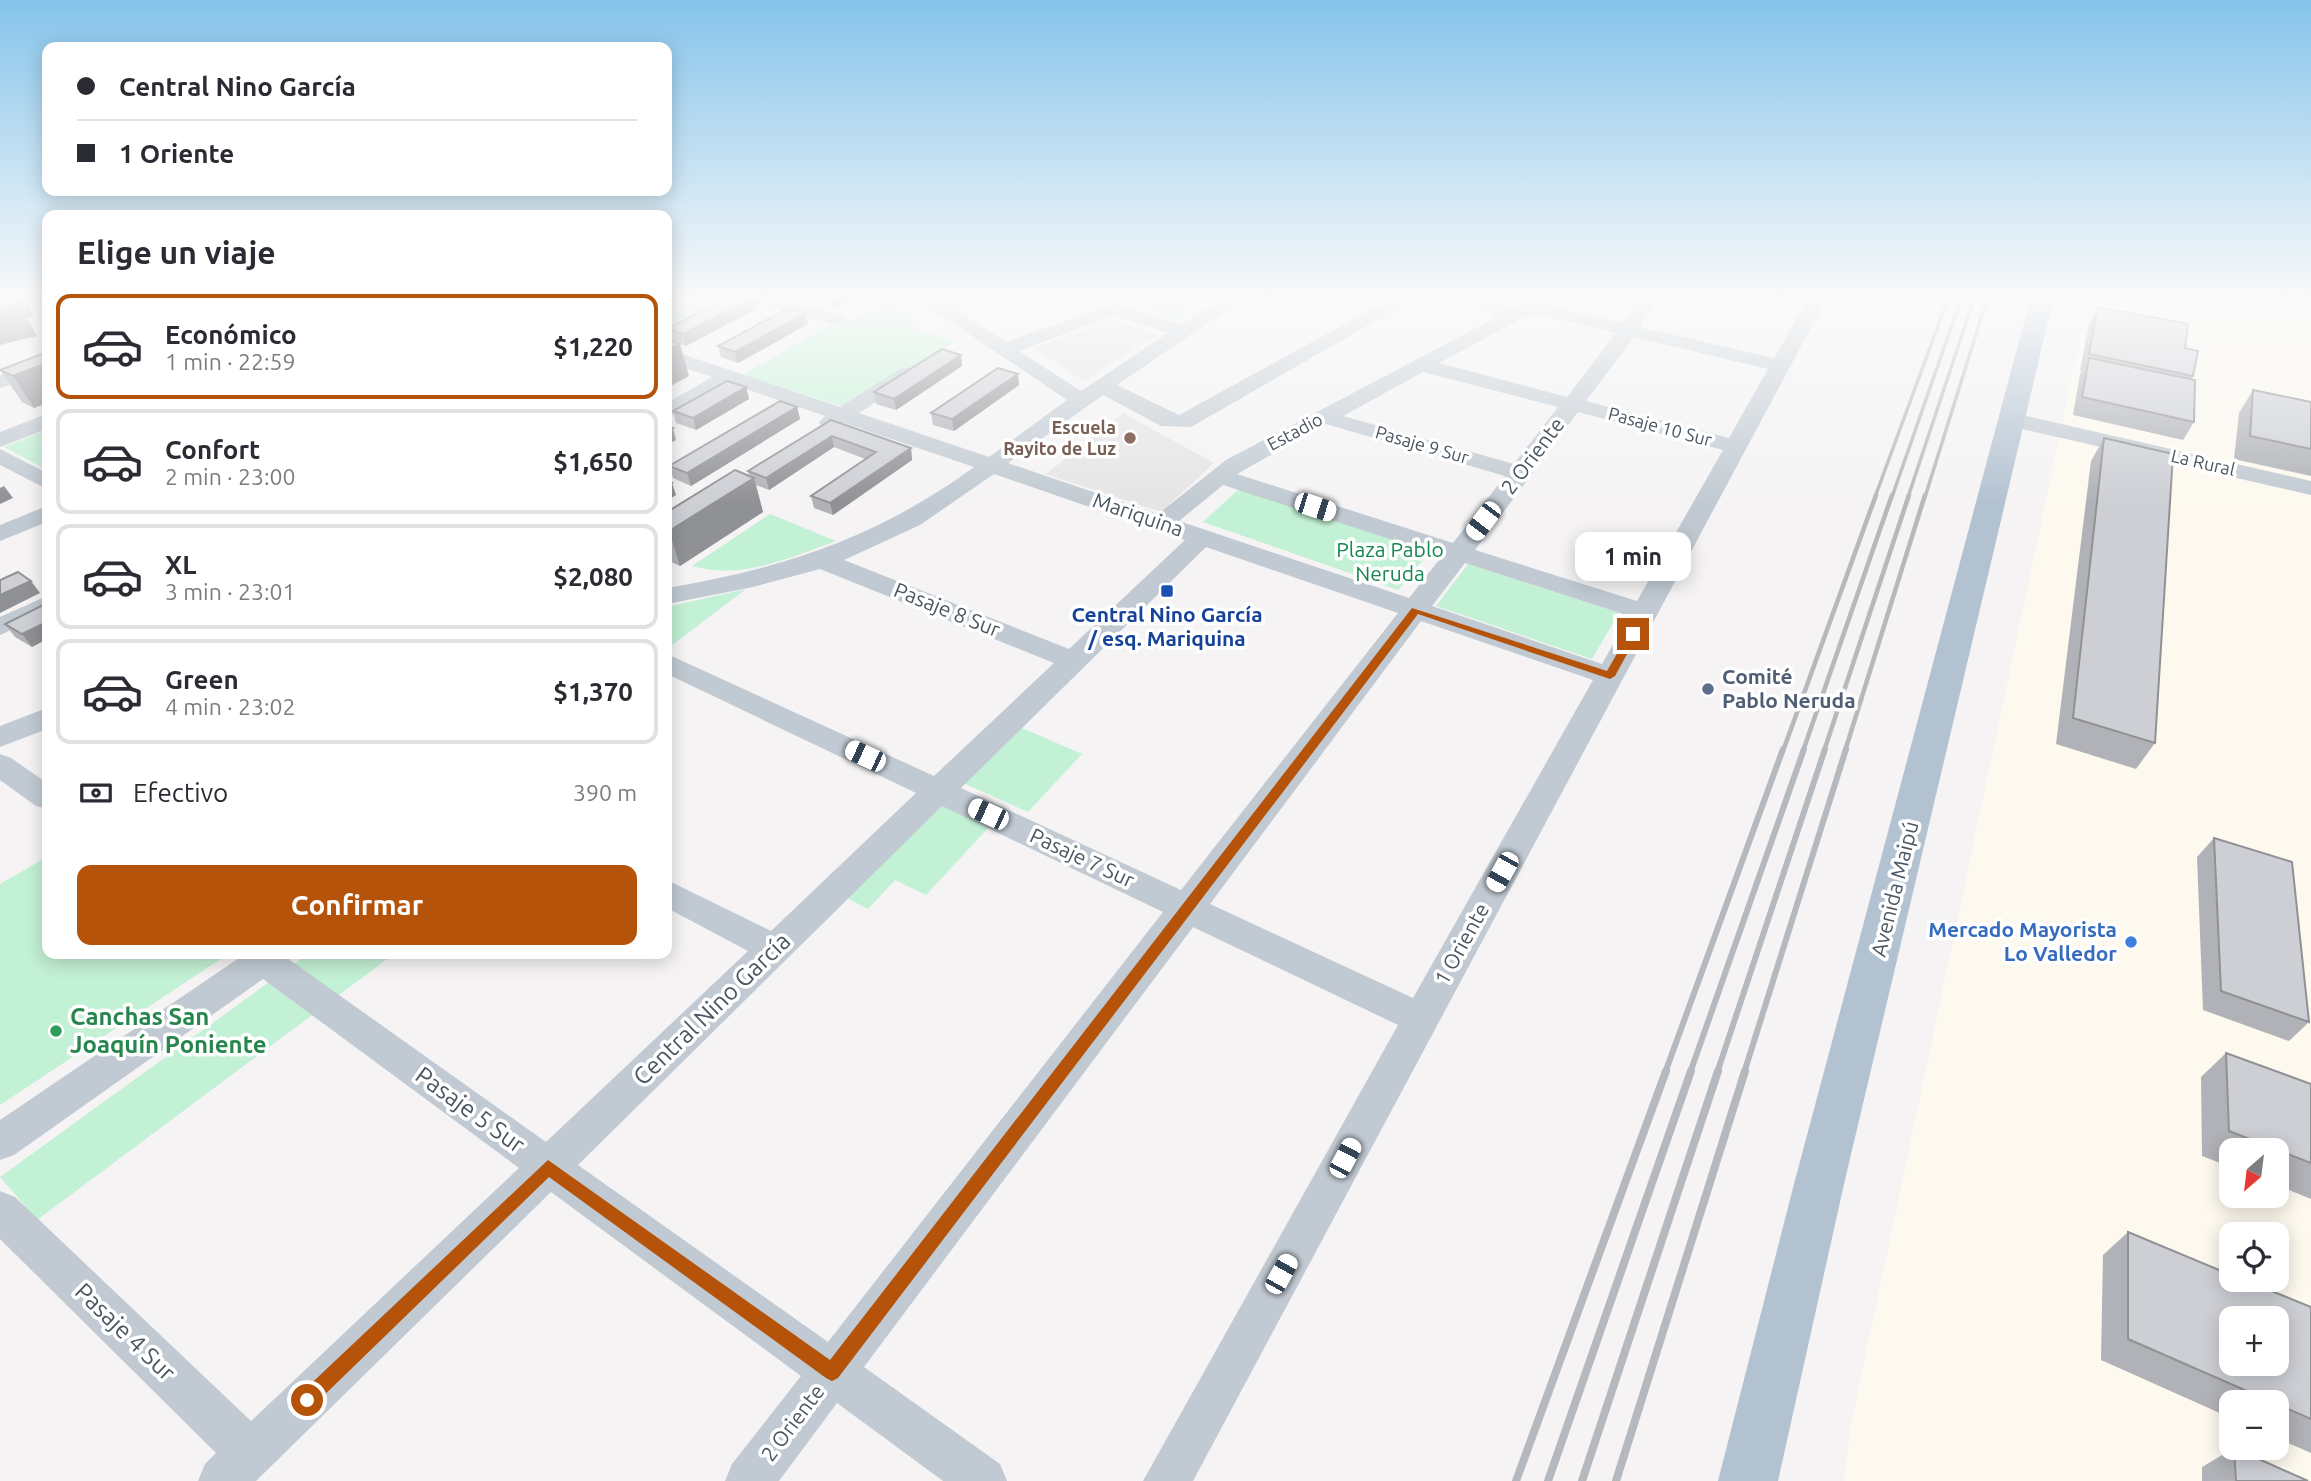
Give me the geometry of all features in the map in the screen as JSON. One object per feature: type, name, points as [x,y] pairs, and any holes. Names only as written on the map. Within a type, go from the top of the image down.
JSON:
[{"type":"main road","name":"Avenida Maipú","points":[[1748,1481],[1829,1136],[1844,1088],[2027,365]]},
{"type":"street","name":"Mariquina","points":[[697,365],[1610,676]]},
{"type":"street","points":[[1028,365],[1081,400]]},
{"type":"street","points":[[672,595],[787,570],[820,560],[866,543],[914,520],[1133,365]]},
{"type":"street","points":[[1102,386],[1169,421],[1183,422],[1285,365]]},
{"type":"street","name":"Pasaje 10 Sur","points":[[1421,365],[1736,447]]},
{"type":"street","name":"Estadio","points":[[1162,523],[1219,476],[1421,365]]},
{"type":"street","name":"2 Oriente","points":[[748,1481],[1602,365]]},
{"type":"street","points":[[807,436],[919,366]]},
{"type":"street","name":"1 Oriente","points":[[1167,1481],[1781,366]]},
{"type":"street","points":[[0,382],[42,369]]},
{"type":"street","points":[[672,396],[723,374]]},
{"type":"street","points":[[672,409],[723,374]]},
{"type":"street","name":"Pasaje 9 Sur","points":[[1324,417],[1520,473]]},
{"type":"street","name":"La Rural","points":[[2014,420],[2311,488]]},
{"type":"street","points":[[0,440],[42,423]]},
{"type":"street","points":[[0,456],[42,479]]},
{"type":"street","points":[[1219,476],[1645,612]]},
{"type":"street","points":[[0,517],[42,498]]},
{"type":"street","points":[[0,534],[42,515]]},
{"type":"street","name":"Central Nino García","points":[[237,1467],[1202,537]]},
{"type":"street","name":"Pasaje 8 Sur","points":[[820,560],[1074,661]]},
{"type":"street","points":[[0,627],[42,606]]},
{"type":"street","name":"Pasaje 7 Sur","points":[[672,665],[1421,1019]]},
{"type":"street","points":[[0,737],[42,720]]},
{"type":"street","points":[[0,765],[42,794]]},
{"type":"street","points":[[672,896],[775,949]]},
{"type":"street","points":[[0,1142],[264,959]]},
{"type":"street","name":"Pasaje 5 Sur","points":[[270,959],[548,1167],[983,1481]]},
{"type":"street","name":"Pasaje 4 Sur","points":[[0,1211],[237,1467]]},
{"type":"shaded area","points":[[1059,365],[1109,365],[1084,381]]},
{"type":"shaded area","name":"Mercado Mayorista Lo Valledor","points":[[2074,365],[2311,365],[2311,1481],[1844,1481],[1851,1424]]},
{"type":"shaded area","name":"Escuela Rayito de Luz","points":[[1123,413],[1214,463],[1161,512],[1046,474]]},
{"type":"green space","points":[[760,365],[918,365],[850,409],[743,375]]},
{"type":"green space","points":[[42,432],[42,467],[4,447]]},
{"type":"green space","name":"Plaza Pablo Neruda","points":[[1240,488],[1431,550],[1398,590],[1203,522]]},
{"type":"green space","points":[[770,514],[836,541],[783,560],[747,569],[711,570],[692,566]]},
{"type":"green space","name":"Plaza Pablo Neruda","points":[[1468,564],[1619,613],[1592,659],[1436,606]]},
{"type":"green space","points":[[746,589],[672,645],[672,606]]},
{"type":"green space","points":[[1017,726],[1082,754],[1028,812],[961,782]]},
{"type":"green space","points":[[939,802],[990,826],[926,895],[895,880],[868,909],[845,897]]},
{"type":"green space","name":"Canchas San Joaquín Poniente","points":[[42,860],[42,959],[220,959],[0,1105],[0,884]]},
{"type":"green space","points":[[301,959],[387,959],[37,1220],[0,1177]]},
{"type":"building","points":[[13,365],[41,365],[13,376],[0,370]]},
{"type":"building","points":[[917,365],[946,365],[894,399],[874,392]]},
{"type":"building","points":[[2088,365],[2123,365],[2195,380],[2194,422],[2082,397]]},
{"type":"building","points":[[2142,365],[2195,365],[2193,376]]},
{"type":"building","points":[[998,368],[1018,374],[952,419],[931,413]]},
{"type":"building","points":[[727,381],[746,387],[693,418],[673,411]]},
{"type":"building","points":[[2253,390],[2311,402],[2311,449],[2250,436]]},
{"type":"building","points":[[780,401],[797,407],[687,473],[672,467],[672,464]]},
{"type":"building","points":[[831,420],[911,448],[830,503],[811,496],[876,452],[832,436],[766,478],[748,471]]},
{"type":"building","points":[[2104,438],[2173,454],[2155,743],[2073,718]]},
{"type":"building","points":[[735,470],[754,478],[672,529],[672,509]]},
{"type":"building","points":[[18,572],[31,581],[0,595],[0,580]]},
{"type":"building","points":[[42,606],[42,624],[22,634],[5,624]]},
{"type":"building","points":[[2214,838],[2292,862],[2309,1022],[2221,991]]},
{"type":"building","points":[[2226,1053],[2311,1084],[2311,1163],[2289,1154],[2289,1138],[2247,1138],[2229,1131]]},
{"type":"building","points":[[2128,1232],[2219,1270],[2219,1292],[2274,1292],[2311,1307],[2311,1419],[2289,1409],[2289,1390],[2245,1390],[2128,1339]]},
{"type":"building","points":[[2235,1460],[2261,1460],[2308,1481],[2236,1481]]},
{"type":"railway","points":[[1875,497],[1924,365]]},
{"type":"railway","points":[[1892,497],[1938,365]]},
{"type":"railway","points":[[1908,497],[1952,365]]},
{"type":"railway","points":[[1925,497],[1966,365]]},
{"type":"railway","points":[[1783,751],[1876,495]]},
{"type":"railway","points":[[1803,751],[1892,495]]},
{"type":"railway","points":[[1824,751],[1909,495]]},
{"type":"railway","points":[[1845,751],[1925,495]]},
{"type":"railway","points":[[1665,1073],[1783,749]]},
{"type":"railway","points":[[1690,1073],[1804,749]]},
{"type":"railway","points":[[1717,1073],[1825,749]]},
{"type":"railway","points":[[1744,1073],[1846,749]]},
{"type":"railway","points":[[1516,1481],[1666,1071]]},
{"type":"railway","points":[[1548,1481],[1691,1071]]},
{"type":"railway","points":[[1582,1481],[1718,1071]]},
{"type":"railway","points":[[1616,1481],[1745,1071]]},
{"type":"place","name":"Escuela Rayito de Luz","points":[[1130,438]]},
{"type":"place","name":"Central Nino García / esq. Mariquina","points":[[1167,591]]},
{"type":"place","name":"Comité Pablo Neruda","points":[[1708,689]]},
{"type":"place","name":"Mercado Mayorista Lo Valledor","points":[[2131,942]]},
{"type":"place","name":"Canchas San Joaquín Poniente","points":[[56,1031]]},
{"type":"route","points":[[307,1400],[548,1167],[832,1372],[1416,610],[1610,676],[1633,634]]}]
